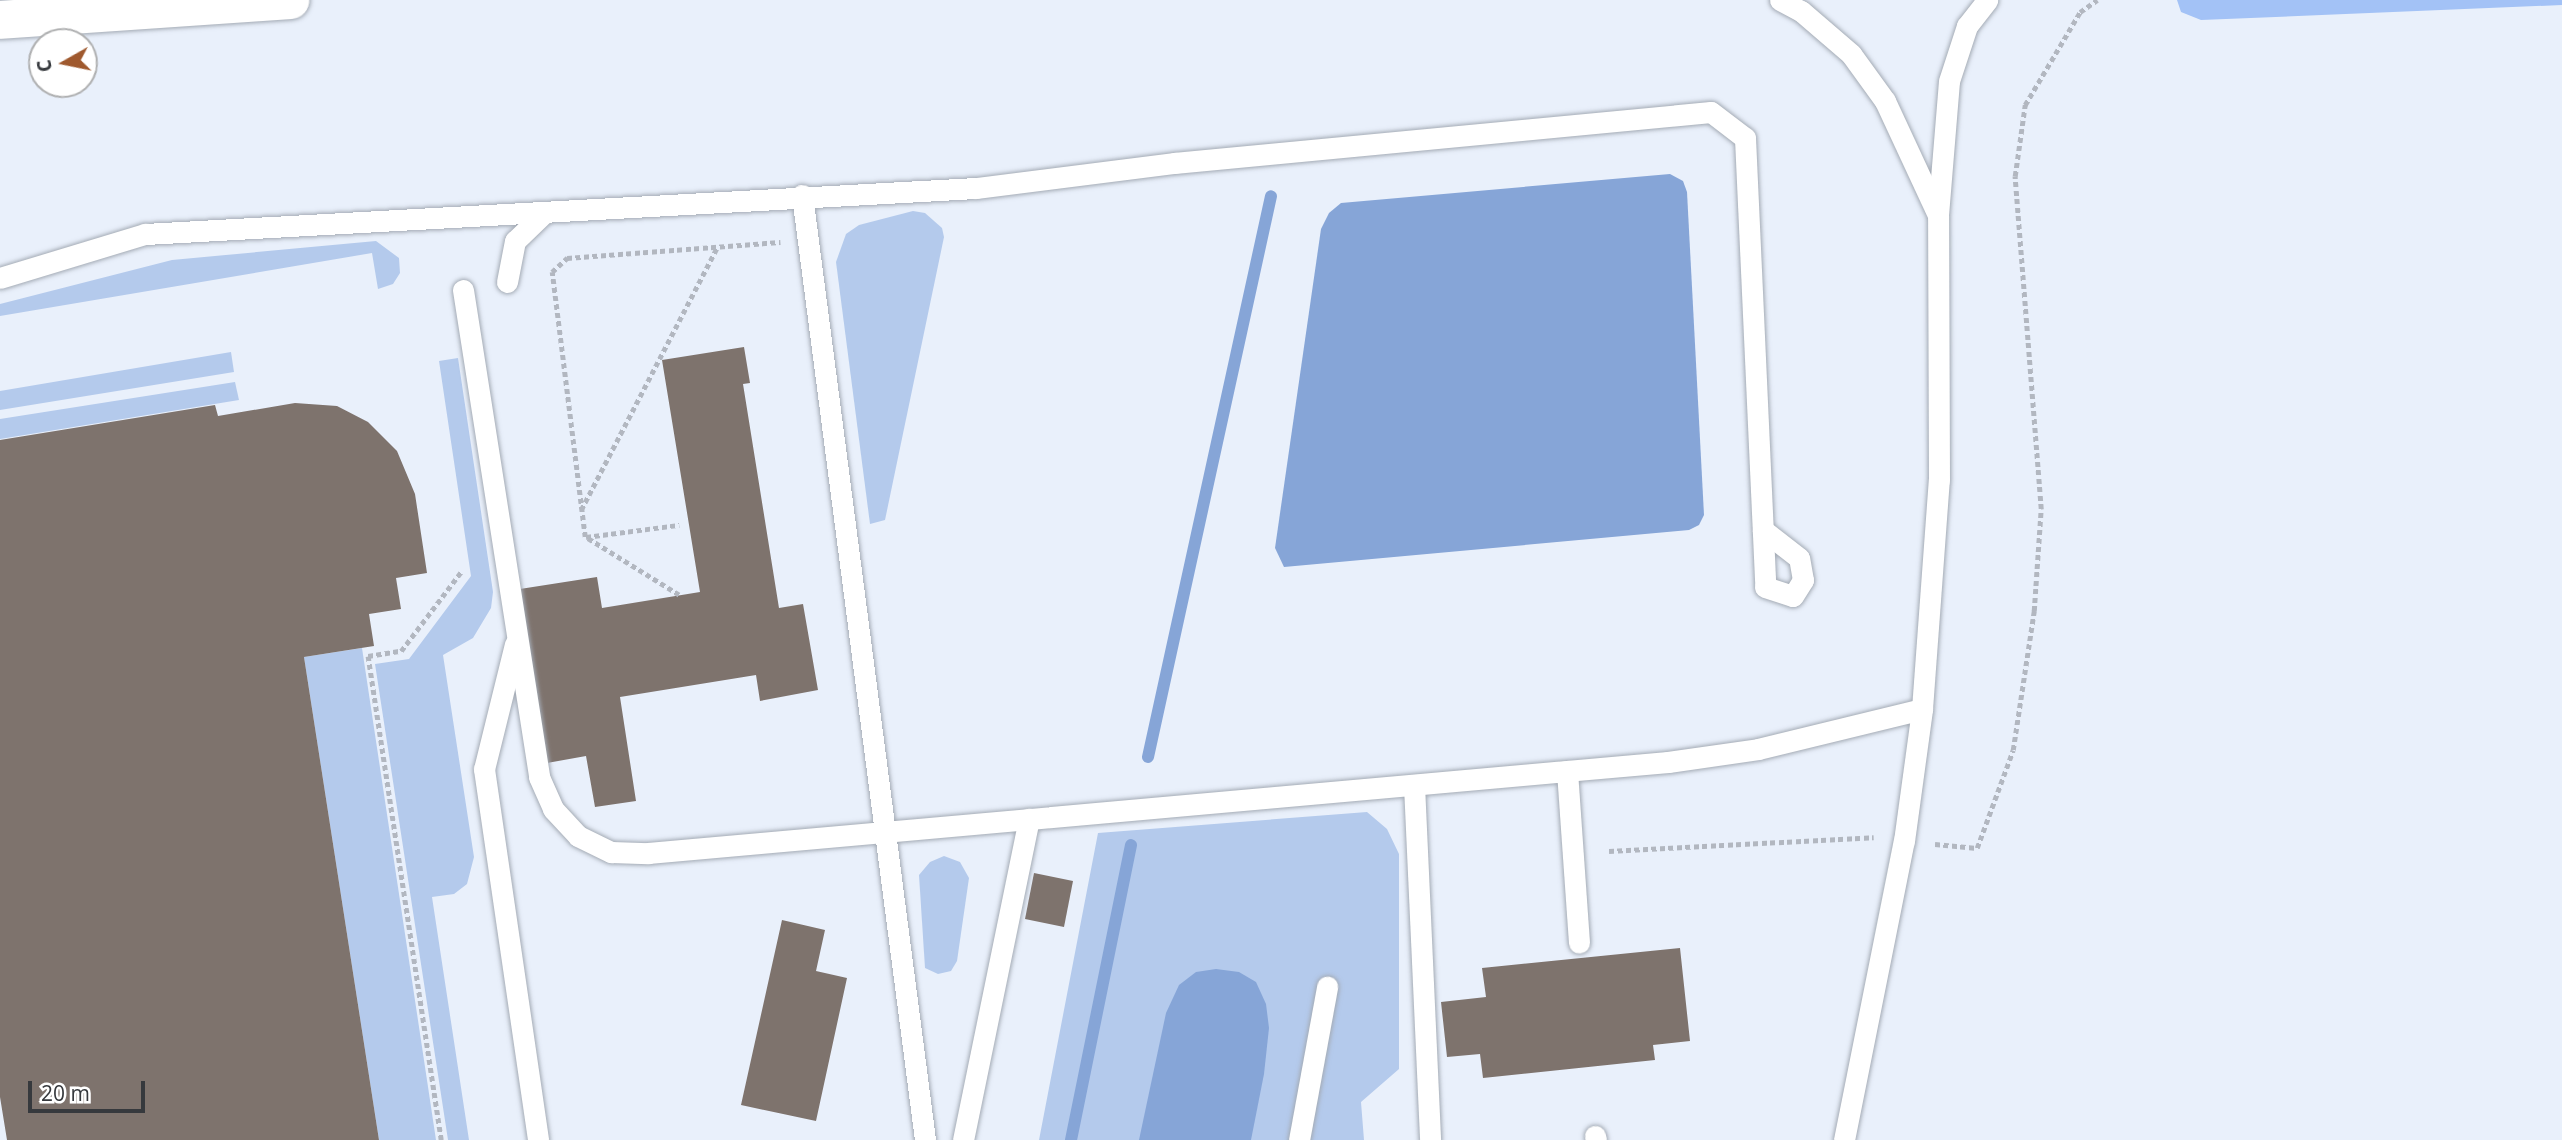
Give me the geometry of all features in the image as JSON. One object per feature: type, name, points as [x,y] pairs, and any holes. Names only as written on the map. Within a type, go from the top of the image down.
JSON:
[{"type":"highway","points":[[0,19],[290,0]]},
{"type":"lane","points":[[1780,0],[1801,11],[1852,54],[1885,101],[1938,215]]},
{"type":"lane","points":[[1844,1140],[1905,841],[1922,709],[1939,480],[1938,215],[1949,81],[1967,26],[1987,0]]},
{"type":"lane","points":[[0,278],[145,234],[544,213],[802,195],[976,188],[1174,163],[1711,112],[1745,138],[1763,530]]},
{"type":"lane","points":[[802,195],[888,831],[925,1140]]},
{"type":"lane","points":[[508,282],[516,241],[544,213]]},
{"type":"lane","points":[[463,290],[539,777],[553,809],[578,836],[611,852],[648,853],[1567,771],[1758,749],[1922,709]]},
{"type":"lane","points":[[517,635],[484,769],[538,1140]]},
{"type":"lane","points":[[1567,771],[1579,943]]},
{"type":"lane","points":[[1414,785],[1430,1140]]},
{"type":"lane","points":[[963,1140],[1029,819]]},
{"type":"lane","points":[[1299,1140],[1327,987]]},
{"type":"path","points":[[679,595],[585,537],[552,272],[567,258],[808,240]]},
{"type":"path","points":[[581,510],[718,247]]},
{"type":"path","points":[[585,537],[679,525]]},
{"type":"path","points":[[441,1140],[368,656],[401,651],[461,572]]},
{"type":"shaded area","points":[[2177,0],[2562,0],[2562,5],[2201,20],[2181,12]]},
{"type":"shaded area","points":[[1670,174],[1683,181],[1687,192],[1704,515],[1699,525],[1689,530],[1284,567],[1275,548],[1321,229],[1329,213],[1341,203]]},
{"type":"shaded area","points":[[913,211],[925,213],[942,228],[944,237],[885,520],[870,524],[836,262],[846,234],[859,225]]},
{"type":"shaded area","points":[[376,241],[399,258],[400,273],[393,284],[378,289],[372,253],[0,316],[0,304],[172,260]]},
{"type":"shaded area","points":[[231,352],[234,372],[0,410],[0,391]]},
{"type":"shaded area","points":[[458,358],[493,592],[491,608],[473,638],[443,655],[474,857],[467,884],[454,894],[432,897],[469,1140],[448,1140],[375,664],[409,659],[471,576],[439,361]]},
{"type":"shaded area","points":[[235,382],[239,400],[0,439],[0,419]]},
{"type":"shaded area","points":[[362,648],[436,1140],[379,1140],[304,657]]},
{"type":"shaded area","points":[[1367,812],[1387,829],[1399,854],[1399,1069],[1361,1102],[1364,1140],[1039,1140],[1098,833]]},
{"type":"shaded area","points":[[944,856],[960,862],[969,878],[957,961],[951,971],[938,974],[925,968],[919,875],[930,862]]},
{"type":"shaded area","points":[[1216,969],[1239,972],[1256,982],[1266,1004],[1269,1028],[1264,1074],[1251,1140],[1139,1140],[1166,1013],[1179,985],[1196,972]]},
{"type":"building","points":[[744,347],[750,383],[743,384],[779,608],[803,604],[818,690],[760,701],[756,675],[620,697],[636,801],[595,807],[586,756],[547,763],[520,589],[597,577],[602,608],[700,592],[662,360]]},
{"type":"building","points":[[295,403],[337,406],[368,422],[397,451],[415,494],[427,573],[396,578],[401,609],[369,614],[374,646],[304,657],[379,1140],[7,1140],[0,1097],[0,440],[215,405],[218,416]]},
{"type":"building","points":[[1034,873],[1073,881],[1064,927],[1025,919]]},
{"type":"building","points":[[782,920],[825,930],[816,971],[847,978],[816,1121],[741,1105]]},
{"type":"building","points":[[1680,948],[1690,1041],[1653,1045],[1655,1060],[1483,1078],[1480,1054],[1447,1057],[1441,1002],[1486,997],[1482,968]]},
{"type":"waterway","points":[[1148,757],[1271,196]]},
{"type":"waterway","points":[[1071,1140],[1131,845]]}]
